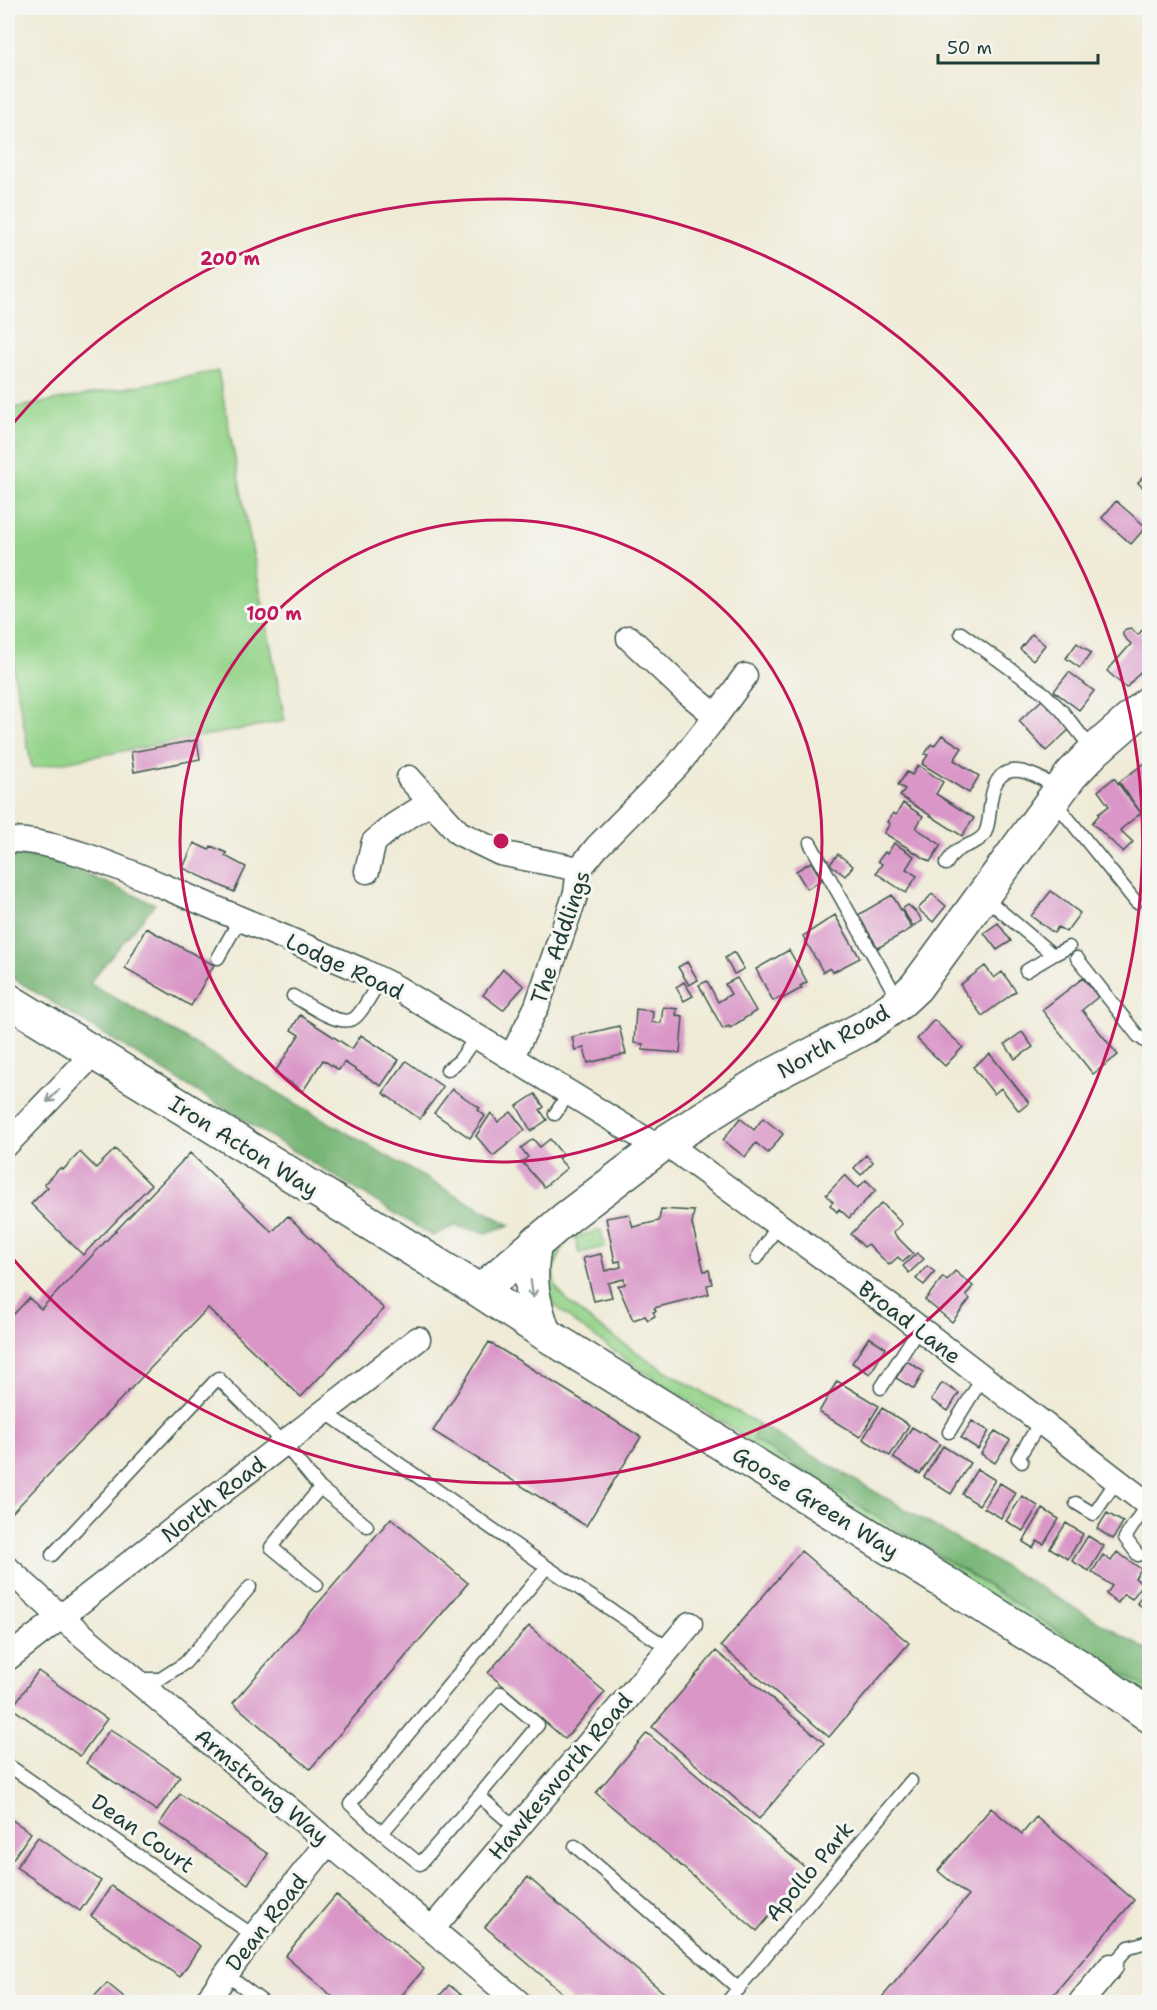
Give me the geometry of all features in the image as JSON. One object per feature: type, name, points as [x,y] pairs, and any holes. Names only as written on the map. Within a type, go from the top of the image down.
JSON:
[{"type":"main road","name":"North Road","points":[[480,1291],[535,1243],[661,1145],[767,1078],[865,1027],[900,1002],[929,970],[1056,794],[1094,750],[1149,702]]},
{"type":"main road","name":"Iron Acton Way","points":[[8,1000],[480,1291]]},
{"type":"main road","points":[[535,1243],[530,1283],[534,1304],[544,1333]]},
{"type":"main road","name":"Goose Green Way","points":[[480,1291],[1082,1668],[1149,1716]]},
{"type":"street","points":[[629,638],[682,688],[716,716]]},
{"type":"street","name":"The Addlings","points":[[511,1058],[537,1006],[576,893],[579,869],[597,847],[676,766],[745,676]]},
{"type":"street","points":[[409,778],[459,832],[500,853],[579,869]]},
{"type":"street","points":[[367,871],[374,842],[393,826],[431,801]]},
{"type":"street","name":"Lodge Road","points":[[8,840],[18,839],[63,848],[135,874],[380,980],[648,1141],[661,1145]]},
{"type":"street","points":[[8,1143],[94,1053]]},
{"type":"street","name":"Broad Lane","points":[[661,1145],[674,1149],[919,1328],[1148,1505]]},
{"type":"street","name":"North Road","points":[[8,1658],[418,1339]]},
{"type":"street","name":"Armstrong Way","points":[[8,1569],[61,1617],[518,2002]]},
{"type":"street","name":"Hawkesworth Road","points":[[432,1929],[690,1624]]},
{"type":"street","name":"Dean Road","points":[[206,2002],[254,1936],[328,1842]]},
{"type":"street","points":[[1087,2000],[1111,1966]]},
{"type":"lane","points":[[961,633],[1044,693],[1094,750]]},
{"type":"lane","points":[[946,864],[955,851],[981,839],[987,830],[993,789],[1000,778],[1010,771],[1020,770],[1033,773],[1056,794],[1136,902]]},
{"type":"lane","points":[[810,843],[900,1002]]},
{"type":"lane","points":[[982,895],[1053,955]]},
{"type":"lane","points":[[218,958],[240,919]]},
{"type":"lane","points":[[1026,972],[1068,947]]},
{"type":"lane","points":[[1077,958],[1138,1036],[1149,1045]]},
{"type":"lane","points":[[293,996],[330,1017],[342,1021],[353,1019],[380,980]]},
{"type":"lane","points":[[447,1070],[459,1062],[476,1037]]},
{"type":"lane","points":[[555,1114],[569,1093]]},
{"type":"lane","points":[[757,1258],[778,1225]]},
{"type":"lane","points":[[881,1388],[919,1328]]},
{"type":"lane","points":[[949,1432],[983,1377]]},
{"type":"lane","points":[[52,1555],[218,1378],[284,1444],[320,1488],[367,1526]]},
{"type":"lane","points":[[325,1412],[547,1567],[668,1648]]},
{"type":"lane","points":[[1022,1462],[1018,1458],[1041,1421]]},
{"type":"lane","points":[[1076,1503],[1094,1514],[1117,1480]]},
{"type":"lane","points":[[318,1585],[271,1547],[320,1488]]},
{"type":"lane","points":[[1138,1554],[1125,1538],[1148,1505]]},
{"type":"lane","points":[[382,1833],[501,1693],[538,1725],[420,1864],[382,1833],[350,1804],[547,1567]]},
{"type":"lane","points":[[134,1678],[160,1679],[185,1663],[250,1587]]},
{"type":"lane","name":"Dean Court","points":[[8,1765],[254,1936]]},
{"type":"lane","name":"Apollo Park","points":[[727,2002],[911,1781]]},
{"type":"lane","points":[[479,1796],[516,1828]]},
{"type":"lane","points":[[575,1846],[739,1989]]},
{"type":"lane","points":[[1111,1966],[1130,1947],[1149,1941]]},
{"type":"lane","points":[[226,1974],[263,2002]]},
{"type":"green space","points":[[218,371],[285,721],[32,768],[8,642],[8,409]]},
{"type":"green space","points":[[8,852],[53,860],[155,904],[89,983],[510,1225],[485,1233],[455,1226],[432,1236],[8,975]]},
{"type":"green space","points":[[601,1230],[605,1247],[579,1253],[575,1237]]},
{"type":"green space","points":[[571,1234],[556,1263],[554,1281],[563,1296],[584,1315],[645,1358],[757,1423],[754,1440],[1124,1672],[1149,1690],[1149,1699],[741,1442],[739,1433],[638,1368],[575,1323],[554,1304],[545,1287],[544,1260]]},
{"type":"green space","points":[[757,1423],[1149,1651],[1149,1690],[1000,1593],[754,1440]]},
{"type":"building","points":[[1149,469],[1149,493],[1138,483]]},
{"type":"building","points":[[1116,501],[1146,527],[1131,544],[1102,518]]},
{"type":"building","points":[[1149,622],[1149,666],[1142,674],[1140,672],[1126,688],[1107,671],[1131,644],[1123,636],[1123,632],[1131,628],[1138,635]]},
{"type":"building","points":[[1032,634],[1045,645],[1033,660],[1020,649]]},
{"type":"building","points":[[1077,643],[1091,653],[1080,668],[1066,658]]},
{"type":"building","points":[[1069,672],[1094,691],[1079,710],[1054,691]]},
{"type":"building","points":[[1043,699],[1070,729],[1046,751],[1019,721]]},
{"type":"building","points":[[942,735],[962,748],[954,760],[979,776],[969,793],[922,764],[931,744],[934,746]]},
{"type":"building","points":[[197,740],[200,759],[134,772],[131,752]]},
{"type":"building","points":[[1149,760],[1149,824],[1119,782]]},
{"type":"building","points":[[918,765],[943,782],[936,794],[974,818],[962,836],[900,796],[905,789],[898,785],[907,772],[912,775]]},
{"type":"building","points":[[1114,778],[1141,813],[1120,830],[1133,842],[1123,852],[1092,823],[1098,814],[1109,806],[1098,791]]},
{"type":"building","points":[[903,803],[923,816],[916,828],[941,845],[930,862],[884,833],[890,824],[887,822],[893,813],[896,815]]},
{"type":"building","points":[[194,843],[209,850],[211,846],[227,853],[225,856],[246,867],[234,892],[183,868]]},
{"type":"building","points":[[894,843],[914,856],[906,869],[917,876],[906,893],[876,873],[882,864],[878,861],[885,852],[887,854]]},
{"type":"building","points":[[838,854],[853,866],[845,876],[830,864]]},
{"type":"building","points":[[811,862],[822,880],[807,889],[796,871]]},
{"type":"building","points":[[1051,891],[1080,913],[1066,932],[1058,927],[1054,933],[1031,916]]},
{"type":"building","points":[[932,894],[946,906],[933,922],[918,909]]},
{"type":"building","points":[[892,895],[912,928],[878,948],[858,915]]},
{"type":"building","points":[[908,905],[922,921],[913,926],[902,909]]},
{"type":"building","points":[[835,915],[860,958],[833,972],[830,968],[823,972],[803,936]]},
{"type":"building","points":[[998,923],[1011,941],[997,950],[984,933]]},
{"type":"building","points":[[146,928],[214,965],[191,1006],[125,968]]},
{"type":"building","points":[[789,950],[807,982],[800,986],[802,988],[782,999],[780,997],[773,1001],[756,969]]},
{"type":"building","points":[[734,952],[744,969],[734,974],[725,958]]},
{"type":"building","points":[[687,962],[698,980],[689,985],[678,967]]},
{"type":"building","points":[[985,966],[994,978],[1002,972],[1016,991],[982,1016],[960,985]]},
{"type":"building","points":[[503,969],[524,986],[503,1010],[483,995]]},
{"type":"building","points":[[737,978],[756,1011],[730,1028],[729,1026],[723,1029],[699,985],[707,981],[718,1002],[731,994],[725,984]]},
{"type":"building","points":[[1083,978],[1098,997],[1082,1010],[1118,1055],[1093,1074],[1042,1010]]},
{"type":"building","points":[[684,982],[693,996],[684,1001],[676,987]]},
{"type":"building","points":[[663,1007],[677,1009],[676,1015],[683,1016],[680,1053],[642,1050],[643,1044],[634,1043],[636,1009],[653,1011],[652,1022],[661,1023]]},
{"type":"building","points":[[300,1015],[352,1049],[361,1035],[399,1060],[381,1086],[344,1062],[339,1070],[323,1060],[303,1091],[275,1072],[299,1035],[291,1030]]},
{"type":"building","points":[[934,1020],[963,1047],[945,1066],[917,1039]]},
{"type":"building","points":[[619,1026],[626,1054],[588,1063],[584,1048],[575,1050],[572,1037]]},
{"type":"building","points":[[1022,1032],[1033,1047],[1015,1059],[1005,1044]]},
{"type":"building","points":[[990,1054],[1029,1103],[1019,1111],[1001,1088],[994,1094],[973,1067]]},
{"type":"building","points":[[406,1061],[443,1087],[420,1119],[383,1093]]},
{"type":"building","points":[[452,1089],[480,1108],[478,1110],[485,1116],[470,1138],[434,1113]]},
{"type":"building","points":[[535,1094],[544,1107],[540,1110],[547,1120],[531,1131],[517,1106]]},
{"type":"building","points":[[511,1112],[525,1130],[493,1156],[476,1136],[491,1113],[498,1122]]},
{"type":"building","points":[[740,1118],[754,1130],[763,1118],[783,1134],[768,1153],[756,1143],[745,1157],[723,1140]]},
{"type":"building","points":[[533,1139],[540,1147],[550,1139],[563,1155],[558,1158],[567,1168],[544,1187],[522,1162],[528,1157],[521,1148]]},
{"type":"building","points":[[115,1149],[151,1185],[83,1255],[31,1204],[48,1187],[44,1184],[60,1168],[63,1170],[80,1152],[96,1168]]},
{"type":"building","points":[[190,1153],[272,1232],[288,1216],[384,1309],[301,1397],[208,1308],[8,1517],[8,1309],[13,1315],[29,1298],[41,1309]]},
{"type":"building","points":[[866,1155],[873,1162],[861,1175],[854,1168]]},
{"type":"building","points":[[845,1175],[858,1188],[866,1180],[876,1190],[849,1218],[839,1209],[837,1212],[830,1205],[833,1202],[826,1195]]},
{"type":"building","points":[[882,1203],[902,1224],[893,1233],[913,1253],[903,1262],[898,1257],[889,1265],[868,1244],[864,1247],[851,1234]]},
{"type":"building","points":[[661,1209],[694,1211],[692,1224],[704,1271],[709,1270],[712,1284],[707,1285],[709,1294],[654,1308],[655,1316],[648,1320],[645,1316],[633,1320],[618,1286],[625,1284],[624,1279],[608,1283],[612,1297],[594,1301],[583,1258],[601,1254],[605,1271],[621,1267],[620,1261],[615,1262],[606,1218],[629,1214],[633,1227],[659,1221]]},
{"type":"building","points":[[917,1253],[924,1259],[909,1273],[903,1266]]},
{"type":"building","points":[[927,1266],[935,1272],[924,1285],[916,1279]]},
{"type":"building","points":[[955,1271],[973,1286],[966,1295],[970,1299],[952,1322],[925,1300],[943,1277],[947,1281]]},
{"type":"building","points":[[869,1337],[886,1348],[870,1374],[852,1363]]},
{"type":"building","points":[[489,1342],[641,1437],[586,1526],[433,1431]]},
{"type":"building","points":[[907,1361],[924,1372],[914,1389],[896,1378]]},
{"type":"building","points":[[837,1381],[879,1406],[860,1437],[819,1412]]},
{"type":"building","points":[[942,1383],[959,1393],[948,1411],[931,1400]]},
{"type":"building","points":[[882,1408],[909,1425],[890,1456],[863,1439]]},
{"type":"building","points":[[972,1421],[989,1431],[978,1449],[961,1438]]},
{"type":"building","points":[[912,1427],[940,1444],[920,1474],[893,1458]]},
{"type":"building","points":[[995,1431],[1010,1440],[995,1463],[981,1454]]},
{"type":"building","points":[[943,1446],[970,1463],[951,1494],[924,1477]]},
{"type":"building","points":[[977,1469],[995,1480],[979,1505],[962,1494]]},
{"type":"building","points":[[1000,1483],[1016,1493],[1001,1518],[984,1508]]},
{"type":"building","points":[[1022,1496],[1038,1506],[1023,1531],[1006,1521]]},
{"type":"building","points":[[1043,1509],[1059,1519],[1044,1544],[1037,1541],[1033,1548],[1023,1542]]},
{"type":"building","points":[[1107,1513],[1123,1522],[1113,1539],[1097,1529]]},
{"type":"building","points":[[391,1518],[468,1583],[310,1769],[233,1703]]},
{"type":"building","points":[[1066,1523],[1083,1534],[1068,1559],[1050,1548]]},
{"type":"building","points":[[1088,1536],[1104,1546],[1089,1571],[1072,1561]]},
{"type":"building","points":[[801,1551],[909,1643],[829,1737],[721,1646]]},
{"type":"building","points":[[1117,1552],[1141,1569],[1135,1578],[1143,1584],[1132,1599],[1124,1594],[1118,1603],[1106,1594],[1112,1586],[1092,1572],[1103,1555],[1111,1561]]},
{"type":"building","points":[[1149,1588],[1149,1612],[1137,1603]]},
{"type":"building","points":[[529,1626],[605,1692],[565,1739],[488,1673]]},
{"type":"building","points":[[716,1651],[824,1743],[759,1819],[652,1727]]},
{"type":"building","points":[[38,1671],[107,1719],[80,1756],[12,1708]]},
{"type":"building","points":[[110,1729],[180,1777],[157,1811],[86,1763]]},
{"type":"building","points":[[647,1733],[808,1870],[757,1931],[596,1793]]},
{"type":"building","points":[[180,1794],[268,1854],[248,1884],[159,1824]]},
{"type":"building","points":[[991,1808],[1022,1834],[1036,1817],[1134,1900],[1047,2002],[878,2002],[968,1896],[938,1871]]},
{"type":"building","points":[[8,1817],[31,1833],[10,1863],[8,1861]]},
{"type":"building","points":[[38,1837],[101,1881],[80,1911],[16,1867]]},
{"type":"building","points":[[528,1877],[675,2002],[573,2002],[485,1927]]},
{"type":"building","points":[[111,1886],[200,1946],[180,1977],[91,1916]]},
{"type":"building","points":[[336,1895],[424,1969],[396,2002],[339,2002],[285,1956]]},
{"type":"building","points":[[107,1983],[130,2002],[89,2002]]},
{"type":"building","points":[[449,1985],[470,2002],[434,2002]]}]
